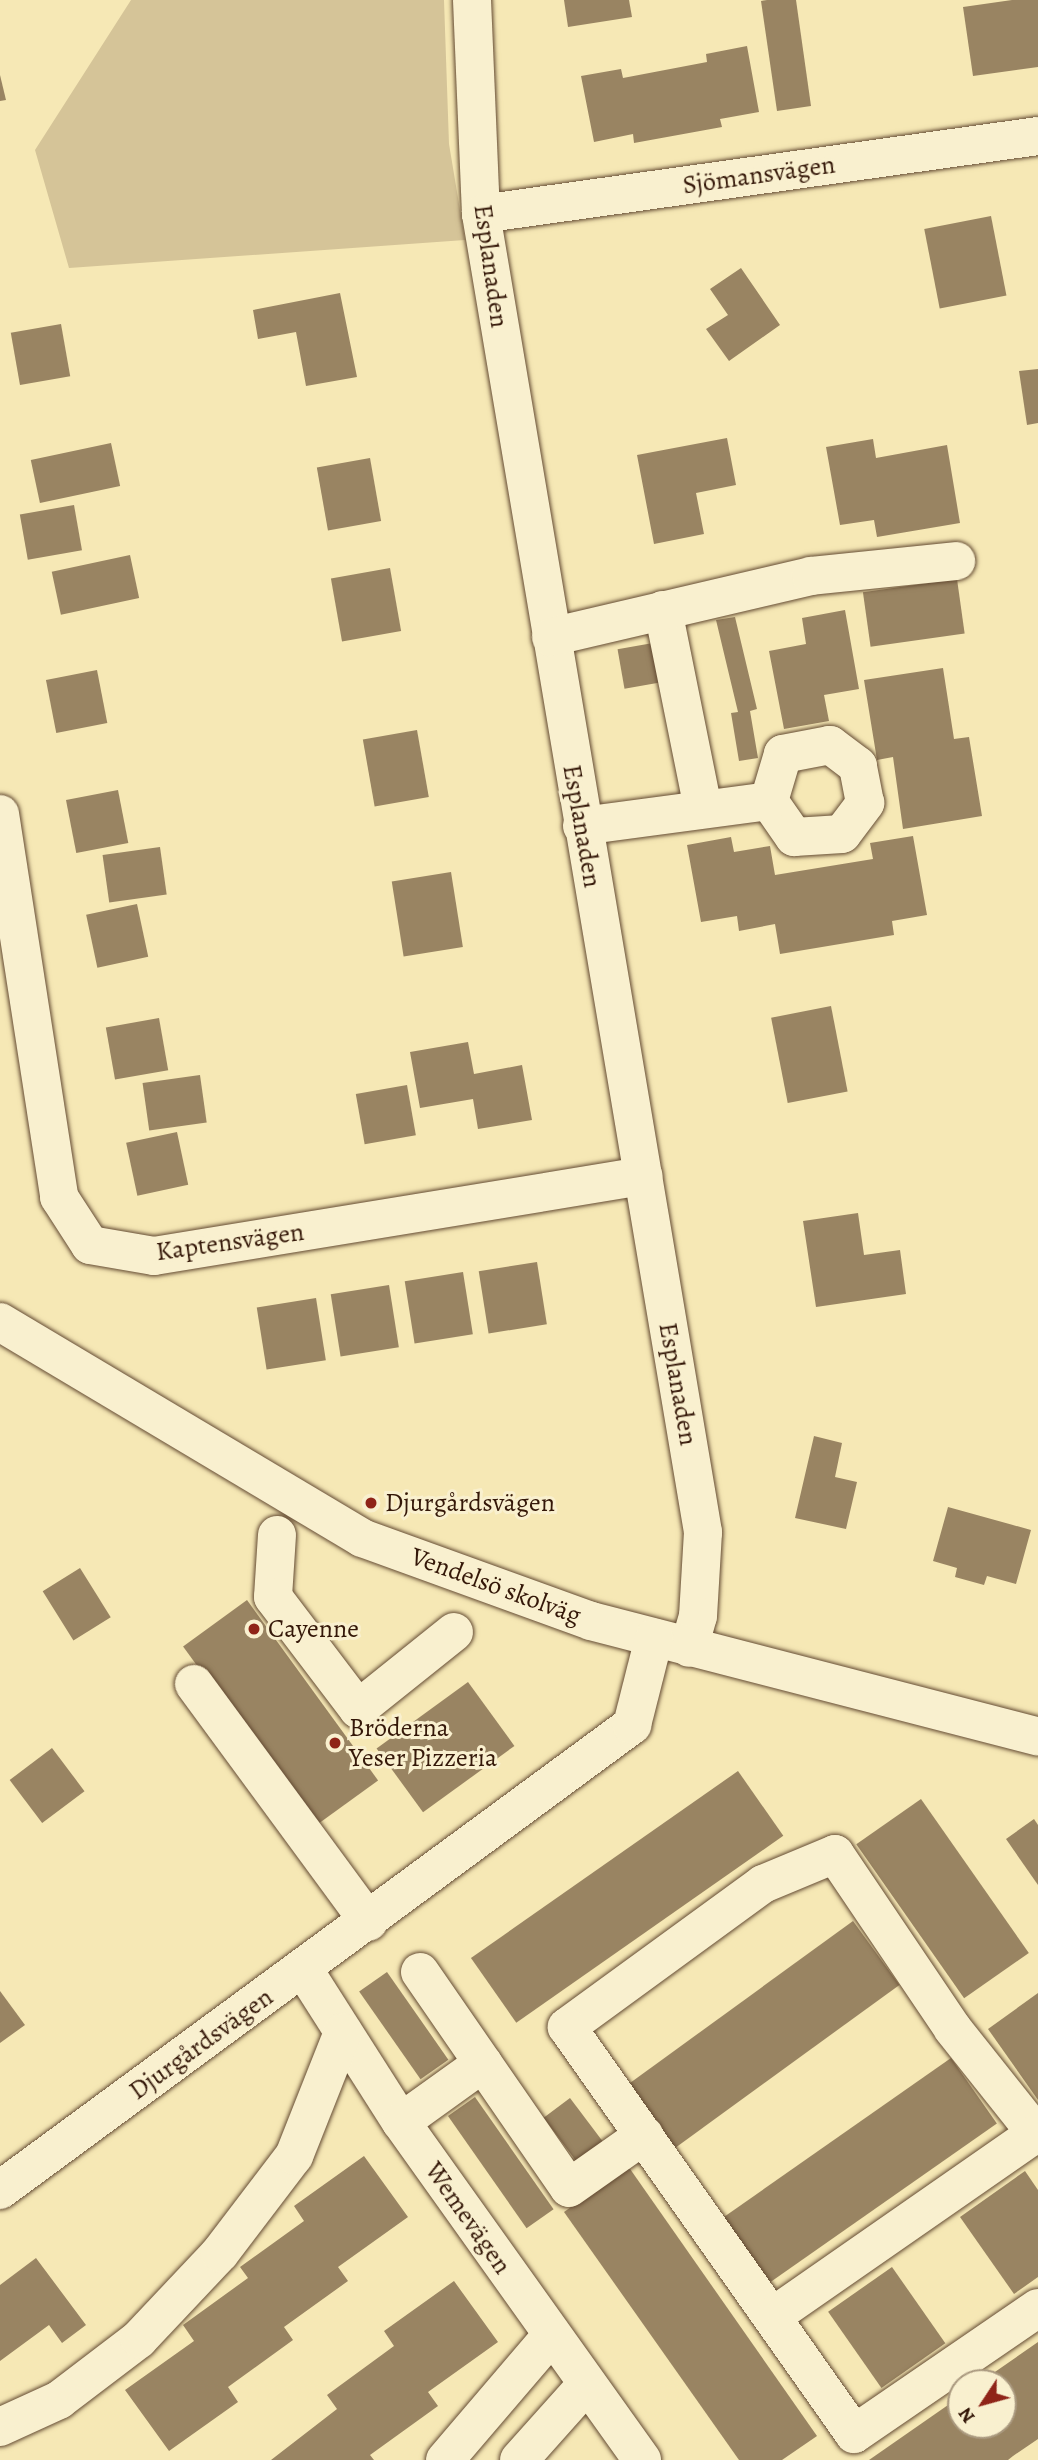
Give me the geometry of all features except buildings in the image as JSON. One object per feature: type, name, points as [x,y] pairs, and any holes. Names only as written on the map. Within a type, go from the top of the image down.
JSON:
[{"type":"street","name":"Esplanaden","points":[[472,0],[481,214],[703,1532],[698,1616],[671,1643]]},
{"type":"street","name":"Sjömansvägen","points":[[481,214],[1038,136]]},
{"type":"street","points":[[551,637],[811,576],[956,561]]},
{"type":"street","points":[[663,610],[703,809]]},
{"type":"street","points":[[582,826],[769,801]]},
{"type":"street","name":"Kaptensvägen","points":[[0,814],[4,861],[59,1197],[90,1245],[154,1256],[643,1176]]},
{"type":"street","name":"Vendelsö skolväg","points":[[0,1322],[362,1538],[591,1620],[1038,1737]]},
{"type":"street","points":[[277,1535],[273,1597],[358,1709],[454,1632]]},
{"type":"street","name":"Djurgårdsvägen","points":[[0,2190],[304,1970],[632,1724],[671,1643]]},
{"type":"street","points":[[194,1684],[369,1922]]},
{"type":"street","points":[[773,2316],[1037,2135],[953,2029],[835,1854],[762,1884],[567,2026],[854,2434],[1038,2308]]},
{"type":"street","name":"Wemevägen","points":[[304,1970],[401,2122],[551,2336],[642,2460]]},
{"type":"street","points":[[420,1972],[569,2188],[644,2135]]},
{"type":"street","points":[[0,2427],[59,2400],[139,2339],[220,2253],[294,2156],[343,2032]]},
{"type":"street","points":[[401,2122],[483,2063]]},
{"type":"street","points":[[454,2459],[551,2336]]},
{"type":"street","points":[[538,2453],[586,2385]]},
{"type":"shaded area","points":[[131,0],[444,0],[449,144],[465,240],[69,268],[35,150]]},
{"type":"place","name":"Djurgårdsvägen","points":[[371,1503]]},
{"type":"place","name":"Cayenne","points":[[254,1629]]},
{"type":"place","name":"Bröderna Yeser Pizzeria","points":[[335,1743]]}]
